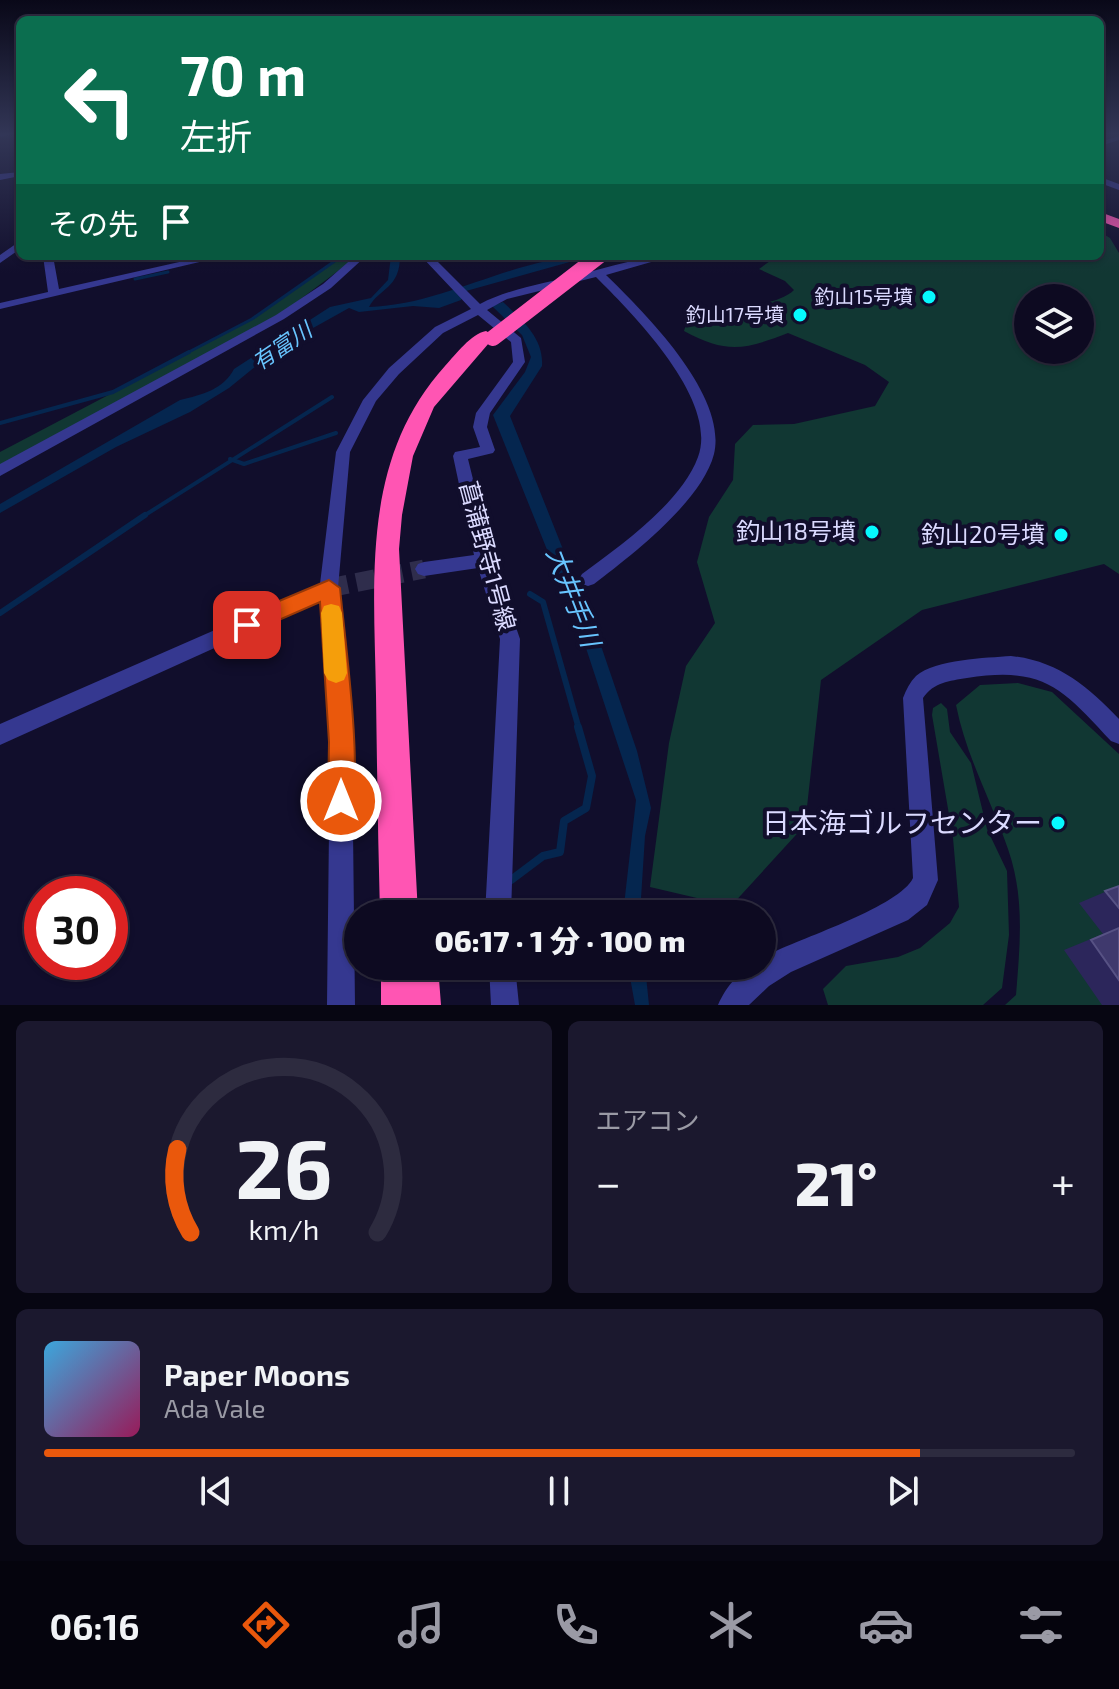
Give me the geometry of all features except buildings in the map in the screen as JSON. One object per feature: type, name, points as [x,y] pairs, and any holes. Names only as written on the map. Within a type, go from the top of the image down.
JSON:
[{"type":"highway","points":[[399,900],[386,549],[389,508],[402,451],[423,405],[456,363],[596,261]]},
{"type":"highway","points":[[415,900],[398,547],[400,506],[416,441],[433,406],[489,337]]},
{"type":"highway","points":[[401,980],[402,1005]]},
{"type":"highway","points":[[419,980],[420,1005]]},
{"type":"street","points":[[0,260],[16,247]]},
{"type":"street","points":[[49,260],[54,293]]},
{"type":"street","points":[[0,306],[202,260]]},
{"type":"street","points":[[0,471],[280,317],[327,286],[356,260]]},
{"type":"street","points":[[430,260],[475,306]]},
{"type":"street","points":[[341,1005],[341,742],[329,588],[343,452],[370,400],[394,371],[439,330],[475,306],[596,261],[676,361],[701,402],[709,440],[698,470],[676,502],[641,540],[588,579]]},
{"type":"street","name":"菖蒲野寺1号線","points":[[475,306],[511,334],[520,351],[519,362],[483,413],[480,427],[488,450],[460,456],[484,560],[510,639],[499,900]]},
{"type":"street","points":[[424,569],[484,560]]},
{"type":"street","points":[[0,735],[329,588]]},
{"type":"street","points":[[732,1005],[737,994],[759,973],[899,911],[918,896],[926,880],[913,698],[919,685],[930,676],[997,663],[1033,666],[1069,684],[1119,734]]},
{"type":"street","points":[[503,980],[505,1005]]},
{"type":"green space","points":[[1104,234],[1110,238],[1119,253],[1119,574],[1104,564],[922,610],[821,680],[805,825],[736,900],[705,900],[650,887],[669,743],[686,666],[715,623],[697,562],[709,517],[733,480],[735,444],[753,425],[794,424],[875,406],[889,382],[865,365],[788,333],[736,347],[712,343],[684,331],[689,315],[760,304],[785,296],[794,290],[785,281],[759,269],[771,260],[1104,260]]},
{"type":"green space","points":[[337,260],[353,260],[286,310],[0,469],[0,452],[253,319]]},
{"type":"green space","name":"日本海ゴルフセンター","points":[[1018,683],[1052,692],[1119,754],[1119,1005],[1005,1005],[1016,995],[1020,922],[1017,885],[1008,849],[972,760],[956,705],[980,685]]},
{"type":"green space","points":[[941,703],[947,709],[950,732],[971,763],[987,829],[1007,871],[1009,935],[1002,988],[983,1005],[828,1005],[823,989],[846,966],[898,957],[920,948],[950,923],[959,907],[953,838],[932,715],[933,708]]},
{"type":"water","name":"有富川","points":[[390,260],[400,260],[393,282],[369,307],[425,298],[535,264],[577,260],[466,291],[461,300],[439,308],[413,306],[359,312],[349,308],[288,342],[286,348],[267,357],[229,388],[190,412],[116,447],[0,513],[0,504],[180,400],[218,386],[234,369],[330,307],[371,298],[388,280]]},
{"type":"water","name":"大井手川","points":[[503,302],[517,316],[536,338],[542,356],[542,366],[510,416],[599,640],[637,751],[651,808],[645,836],[641,900],[625,900],[636,800],[584,642],[493,415],[525,372],[531,357],[522,335],[492,306]]},
{"type":"water","points":[[631,980],[646,980],[649,1005],[635,1005]]},
{"type":"waterway","points":[[185,354],[252,319],[336,260]]},
{"type":"waterway","points":[[135,279],[168,272]]},
{"type":"waterway","points":[[0,423],[113,392],[189,352]]},
{"type":"waterway","points":[[232,460],[332,397]]},
{"type":"waterway","points":[[232,460],[244,464],[336,433]]},
{"type":"waterway","points":[[143,517],[232,460]]},
{"type":"waterway","points":[[0,613],[143,517]]},
{"type":"waterway","points":[[530,594],[543,602],[579,729]]},
{"type":"waterway","points":[[511,880],[543,856],[560,852],[564,821],[586,808],[592,776],[578,727]]},
{"type":"tunnel","points":[[329,588],[424,569]]},
{"type":"slow traffic","points":[[331,613],[336,673]]},
{"type":"place","name":"釣山15号墳","points":[[929,297]]},
{"type":"place","name":"釣山17号墳","points":[[800,315]]},
{"type":"place","name":"釣山18号墳","points":[[872,532]]},
{"type":"place","name":"釣山20号墳","points":[[1061,535]]},
{"type":"place","name":"日本海ゴルフセンター","points":[[1058,823]]},
{"type":"route","points":[[247,625],[329,588],[341,742],[341,801]]}]
